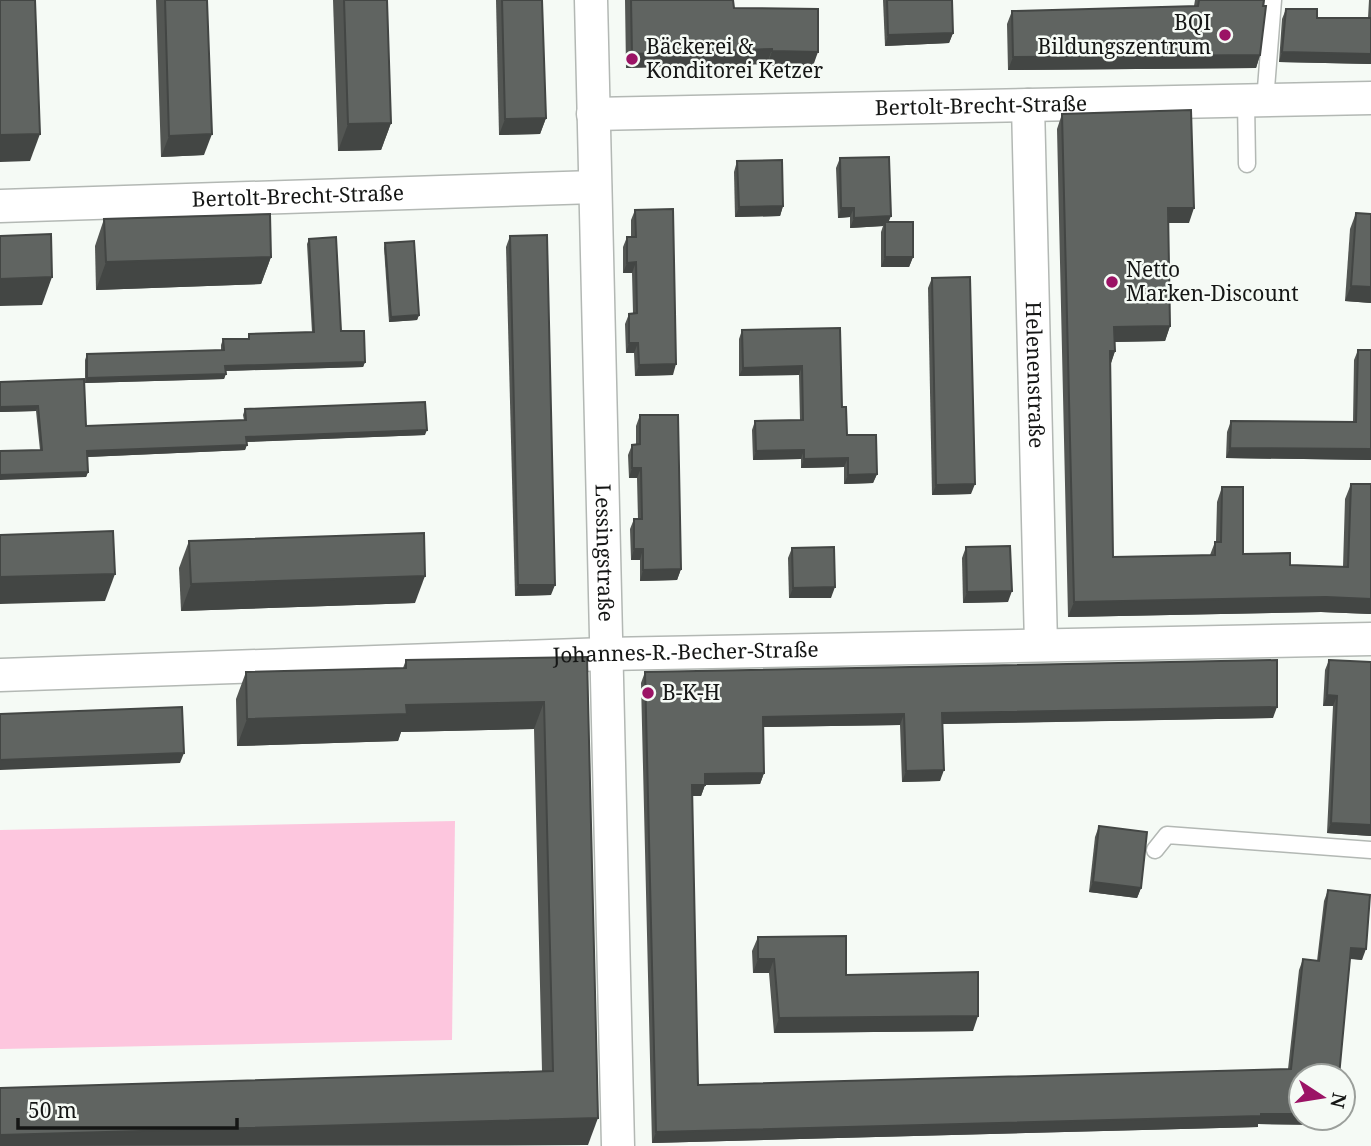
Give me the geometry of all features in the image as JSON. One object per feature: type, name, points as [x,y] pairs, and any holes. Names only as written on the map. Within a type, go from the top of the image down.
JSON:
[{"type":"street","name":"Lessingstraße","points":[[591,0],[618,1146]]},
{"type":"street","name":"Bertolt-Brecht-Straße","points":[[593,114],[1371,98]]},
{"type":"street","name":"Helenenstraße","points":[[1028,105],[1041,645]]},
{"type":"street","name":"Bertolt-Brecht-Straße","points":[[0,206],[595,187]]},
{"type":"street","name":"Johannes-R.-Becher-Straße","points":[[0,675],[606,654],[1371,639]]},
{"type":"lane","points":[[1247,164],[1273,0]]},
{"type":"lane","points":[[1155,850],[1167,835],[1371,850]]},
{"type":"shaded area","points":[[455,821],[452,1040],[0,1049],[0,830]]},
{"type":"building","points":[[0,0],[35,0],[40,134],[0,135]]},
{"type":"building","points":[[165,0],[207,0],[212,134],[169,136]]},
{"type":"building","points":[[344,0],[387,0],[391,123],[348,124]]},
{"type":"building","points":[[502,0],[542,0],[546,118],[505,119]]},
{"type":"building","points":[[631,0],[733,0],[734,8],[818,9],[818,52],[772,49],[632,54]]},
{"type":"building","points":[[887,0],[952,0],[953,33],[888,35]]},
{"type":"building","points":[[1199,0],[1264,0],[1263,6],[1266,6],[1260,55],[1013,57],[1012,11],[1198,6]]},
{"type":"building","points":[[1286,9],[1317,9],[1317,18],[1371,18],[1371,54],[1282,52]]},
{"type":"building","points":[[1191,110],[1194,208],[1168,208],[1170,326],[1114,327],[1115,351],[1110,351],[1113,557],[1215,555],[1215,542],[1221,542],[1222,487],[1243,487],[1243,554],[1290,553],[1290,565],[1348,567],[1351,484],[1371,484],[1371,599],[1326,597],[1074,602],[1062,114]]},
{"type":"building","points":[[889,157],[891,216],[854,218],[854,208],[841,208],[840,158]]},
{"type":"building","points":[[782,160],[783,206],[739,207],[737,161]]},
{"type":"building","points":[[673,209],[676,364],[639,365],[638,343],[629,343],[629,314],[637,313],[636,262],[627,263],[627,237],[636,237],[635,210]]},
{"type":"building","points":[[1356,213],[1371,214],[1371,287],[1351,286]]},
{"type":"building","points":[[270,214],[271,257],[106,262],[104,219]]},
{"type":"building","points":[[885,222],[913,222],[913,257],[885,257]]},
{"type":"building","points":[[51,234],[52,277],[0,279],[0,236]]},
{"type":"building","points":[[547,235],[555,585],[518,585],[510,236]]},
{"type":"building","points":[[336,237],[341,331],[364,331],[365,362],[225,366],[226,374],[87,378],[87,354],[224,350],[223,339],[249,339],[249,334],[314,332],[309,239]]},
{"type":"building","points":[[414,241],[419,315],[391,317],[385,243]]},
{"type":"building","points":[[970,277],[975,484],[936,485],[932,278]]},
{"type":"building","points":[[840,328],[842,407],[846,407],[847,435],[876,435],[877,474],[848,475],[848,458],[804,459],[804,450],[756,451],[755,421],[803,420],[802,366],[743,368],[742,330]]},
{"type":"building","points":[[1358,350],[1371,350],[1371,449],[1230,448],[1231,421],[1356,422]]},
{"type":"building","points":[[84,379],[86,426],[246,420],[245,409],[425,402],[427,430],[246,437],[247,445],[87,451],[88,472],[0,475],[0,451],[42,450],[38,406],[0,407],[0,382]]},
{"type":"building","points":[[640,415],[678,415],[681,569],[643,570],[643,549],[634,549],[634,519],[642,519],[641,468],[632,468],[632,445],[640,444]]},
{"type":"building","points":[[113,531],[115,574],[0,577],[0,535]]},
{"type":"building","points":[[424,533],[425,576],[191,584],[189,541]]},
{"type":"building","points":[[1010,546],[1012,591],[967,592],[966,547]]},
{"type":"building","points":[[834,547],[835,587],[793,588],[792,548]]},
{"type":"building","points":[[587,657],[598,1118],[0,1135],[0,1088],[553,1071],[544,702],[406,705],[407,714],[247,719],[246,672],[406,668],[406,660]]},
{"type":"building","points":[[1277,660],[1277,707],[942,713],[944,770],[906,771],[904,714],[763,717],[764,773],[705,774],[705,785],[692,785],[698,1085],[1287,1069],[1287,1114],[656,1132],[645,672]]},
{"type":"building","points":[[1329,660],[1371,662],[1371,825],[1331,823],[1337,696],[1327,695]]},
{"type":"building","points":[[182,707],[184,753],[0,760],[0,714]]},
{"type":"building","points":[[1099,826],[1147,832],[1141,888],[1093,882]]},
{"type":"building","points":[[1328,890],[1370,895],[1366,949],[1351,948],[1340,1062],[1292,1062],[1303,959],[1319,961]]},
{"type":"building","points":[[846,936],[846,975],[978,972],[978,1016],[779,1018],[774,959],[758,959],[758,937]]},
{"type":"place","name":"BQI Bildungszentrum","points":[[1225,35]]},
{"type":"place","name":"Bäckerei & Konditorei Ketzer","points":[[632,59]]},
{"type":"place","name":"Netto Marken-Discount","points":[[1112,282]]},
{"type":"place","name":"B-K-H","points":[[648,693]]}]
